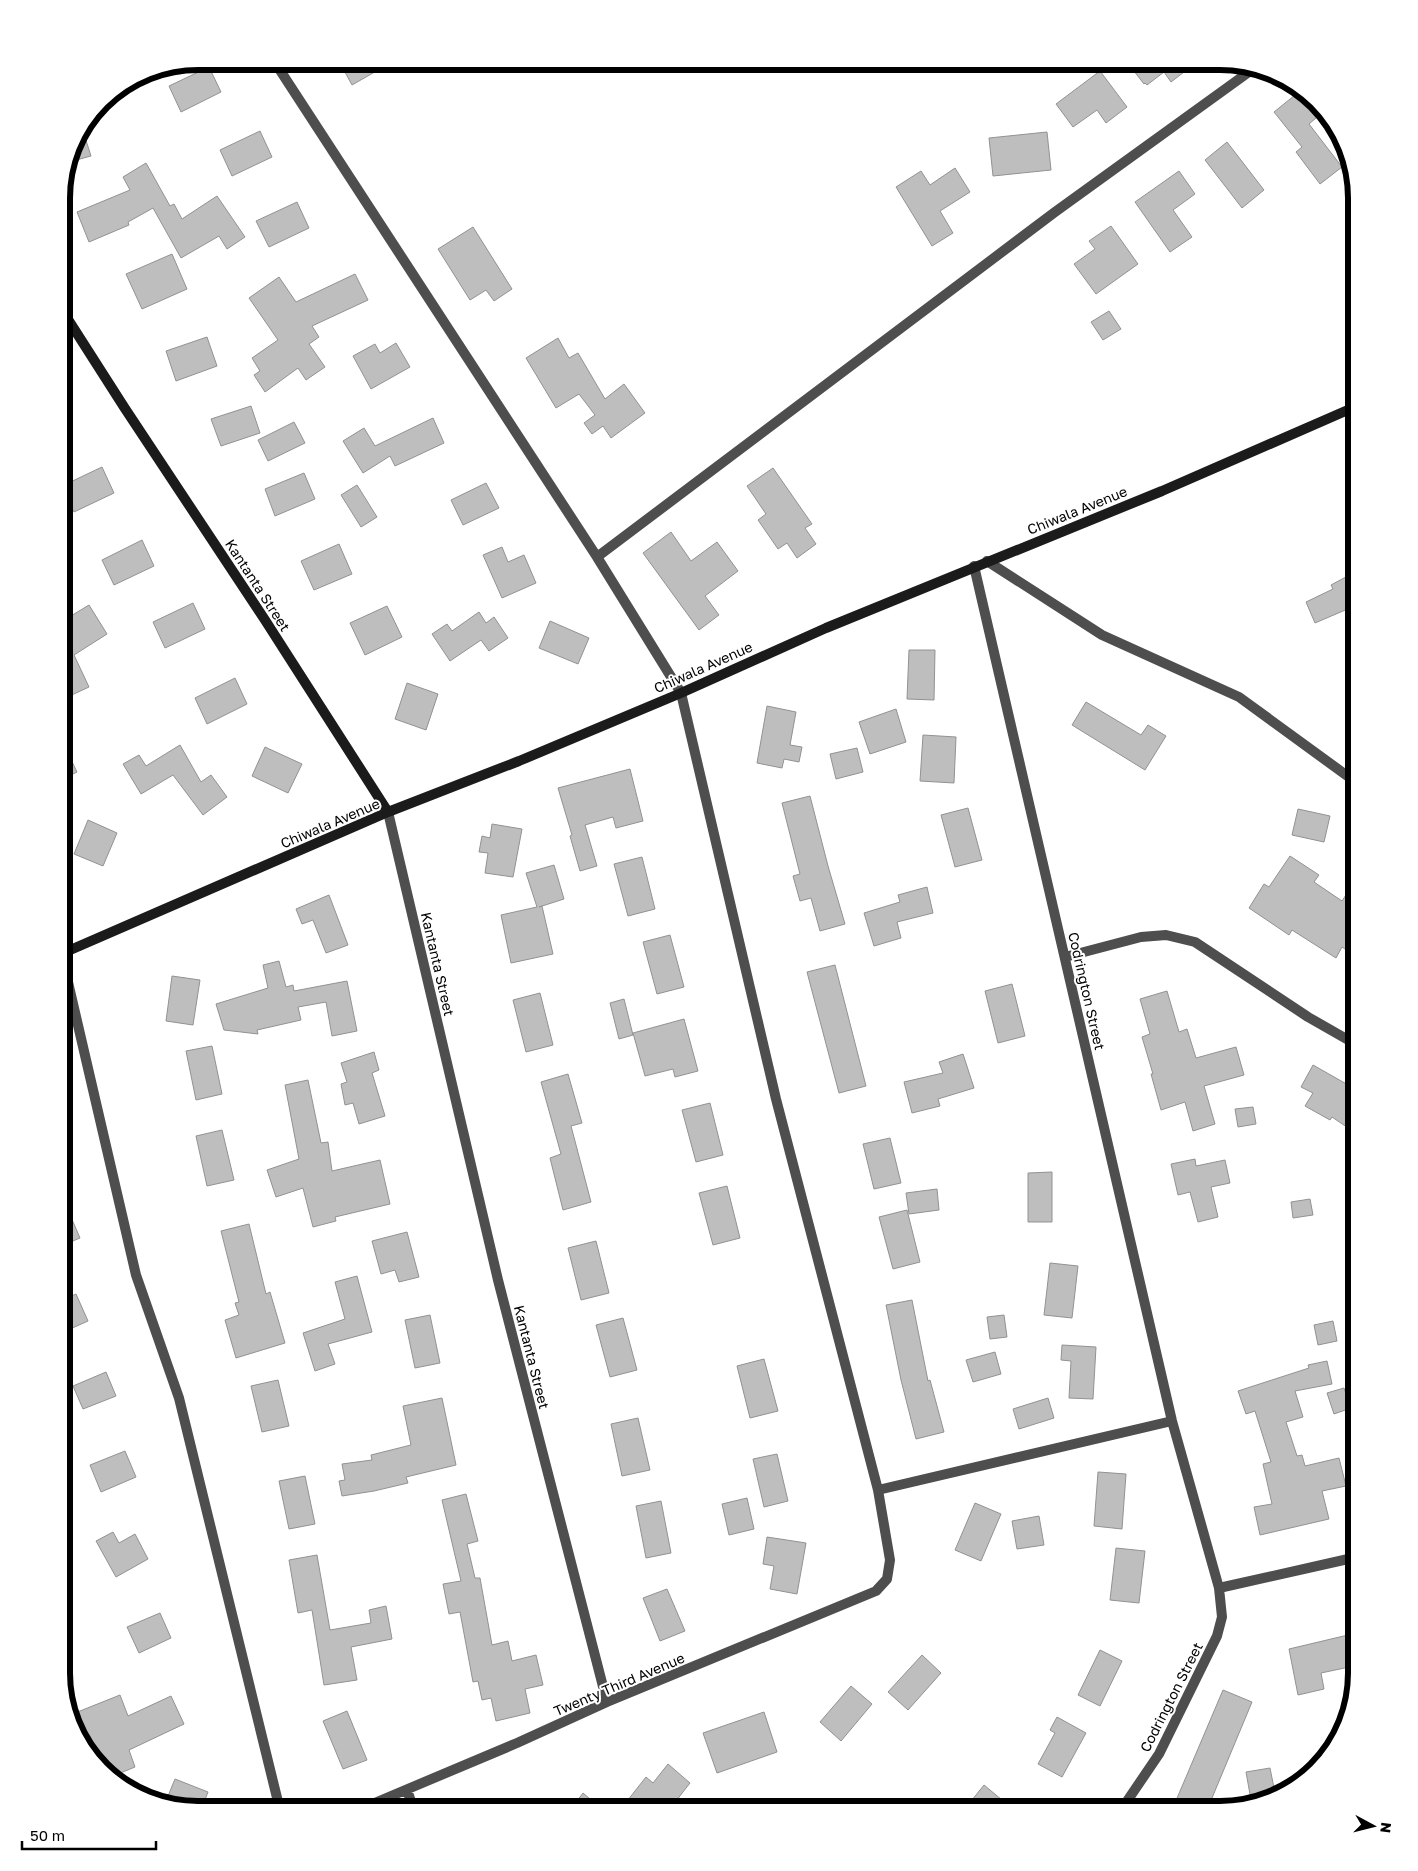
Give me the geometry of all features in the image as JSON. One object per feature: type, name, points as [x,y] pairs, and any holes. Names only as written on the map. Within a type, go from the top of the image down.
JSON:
[{"type":"main road","name":"Kantanta Street","points":[[70,323],[388,812]]},
{"type":"main road","name":"Chiwala Avenue","points":[[70,950],[388,812],[519,761],[680,693],[826,628],[974,566],[1162,491],[1348,410]]},
{"type":"street","points":[[280,70],[597,557],[680,693],[776,1099],[878,1490],[1172,1421]]},
{"type":"street","points":[[597,557],[1055,212],[1248,73]]},
{"type":"street","points":[[988,561],[1102,635],[1239,697],[1348,776]]},
{"type":"street","name":"Codrington Street","points":[[974,566],[1172,1421],[1219,1588],[1222,1617],[1217,1636],[1159,1754],[1127,1801]]},
{"type":"street","name":"Kantanta Street","points":[[388,812],[498,1280],[607,1702]]},
{"type":"street","points":[[1065,957],[1141,937],[1166,935],[1196,942],[1308,1016],[1348,1039]]},
{"type":"street","points":[[70,988],[136,1275],[179,1398],[278,1801]]},
{"type":"street","name":"Twenty Third Avenue","points":[[380,1801],[607,1702],[876,1591],[887,1579],[890,1560],[878,1490]]},
{"type":"street","points":[[1219,1588],[1348,1559]]},
{"type":"street","points":[[406,1790],[410,1801]]},
{"type":"building","points":[[203,70],[210,70],[221,92],[181,112],[169,86]]},
{"type":"building","points":[[344,70],[378,70],[352,85]]},
{"type":"building","points":[[1133,70],[1183,70],[1184,72],[1171,82],[1164,72],[1147,85],[1144,84]]},
{"type":"building","points":[[1100,71],[1127,107],[1106,123],[1097,110],[1073,127],[1056,104]]},
{"type":"building","points":[[1296,94],[1298,96],[1318,116],[1309,124],[1342,167],[1320,184],[1296,152],[1302,147],[1274,112]]},
{"type":"building","points":[[260,131],[272,157],[232,176],[220,150]]},
{"type":"building","points":[[1047,132],[1051,170],[993,176],[989,138]]},
{"type":"building","points":[[85,138],[91,156],[76,160]]},
{"type":"building","points":[[1227,142],[1264,190],[1242,208],[1205,160]]},
{"type":"building","points":[[146,163],[170,206],[174,204],[182,219],[217,196],[245,237],[227,249],[219,236],[181,258],[153,208],[128,222],[129,225],[89,242],[77,212],[130,190],[123,177]]},
{"type":"building","points":[[955,168],[970,192],[940,211],[953,233],[932,246],[896,187],[921,171],[930,185]]},
{"type":"building","points":[[1179,171],[1195,194],[1173,210],[1192,237],[1170,252],[1135,202]]},
{"type":"building","points":[[297,202],[309,228],[269,247],[256,221]]},
{"type":"building","points":[[1111,226],[1138,264],[1096,294],[1074,264],[1095,249],[1089,241]]},
{"type":"building","points":[[473,227],[512,289],[494,301],[486,290],[470,300],[438,249]]},
{"type":"building","points":[[172,254],[187,289],[142,309],[126,274]]},
{"type":"building","points":[[355,274],[368,300],[312,326],[319,337],[309,344],[325,367],[306,380],[298,368],[265,392],[254,375],[260,371],[252,358],[278,340],[249,298],[279,277],[296,302]]},
{"type":"building","points":[[1109,311],[1121,329],[1103,340],[1091,322]]},
{"type":"building","points":[[207,337],[217,366],[176,381],[166,351]]},
{"type":"building","points":[[558,338],[569,358],[578,353],[605,399],[624,384],[645,413],[611,438],[603,426],[592,434],[584,423],[595,415],[579,394],[556,408],[526,358]]},
{"type":"building","points":[[396,343],[410,367],[371,389],[353,356],[375,344],[380,353]]},
{"type":"building","points":[[251,406],[260,433],[221,446],[211,419]]},
{"type":"building","points":[[433,418],[444,443],[395,466],[390,456],[363,473],[343,441],[364,428],[375,446]]},
{"type":"building","points":[[294,422],[305,443],[268,461],[258,440]]},
{"type":"building","points":[[102,467],[114,493],[74,512],[70,503],[70,482]]},
{"type":"building","points":[[773,468],[812,524],[805,528],[816,544],[797,558],[787,543],[778,549],[758,520],[766,514],[747,486]]},
{"type":"building","points":[[304,473],[315,499],[275,516],[265,489]]},
{"type":"building","points":[[486,483],[499,508],[463,525],[451,500]]},
{"type":"building","points":[[357,485],[377,517],[361,527],[341,495]]},
{"type":"building","points":[[671,532],[691,561],[717,542],[738,571],[705,596],[719,615],[699,630],[643,553]]},
{"type":"building","points":[[142,540],[154,566],[114,585],[102,560]]},
{"type":"building","points":[[339,544],[352,574],[314,590],[301,561]]},
{"type":"building","points":[[502,547],[508,562],[524,555],[536,583],[502,598],[483,555]]},
{"type":"building","points":[[1348,576],[1348,609],[1315,623],[1306,602],[1333,589],[1331,585]]},
{"type":"building","points":[[193,603],[205,629],[165,648],[153,622]]},
{"type":"building","points":[[89,605],[107,634],[74,655],[89,687],[70,696],[70,617]]},
{"type":"building","points":[[387,606],[402,637],[365,655],[350,623]]},
{"type":"building","points":[[479,612],[486,623],[494,617],[508,638],[489,651],[481,640],[450,661],[432,634],[447,624],[452,631]]},
{"type":"building","points":[[550,621],[589,638],[578,664],[539,648]]},
{"type":"building","points":[[909,650],[935,650],[934,700],[907,699]]},
{"type":"building","points":[[235,678],[247,704],[207,724],[195,698]]},
{"type":"building","points":[[407,683],[438,694],[426,730],[395,719]]},
{"type":"building","points":[[1086,702],[1141,735],[1148,725],[1166,736],[1145,770],[1072,725]]},
{"type":"building","points":[[767,706],[796,712],[790,745],[802,747],[799,762],[784,759],[782,768],[757,763]]},
{"type":"building","points":[[896,709],[906,742],[870,754],[859,722]]},
{"type":"building","points":[[923,735],[956,737],[954,783],[920,781]]},
{"type":"building","points":[[180,745],[201,782],[211,775],[227,797],[203,815],[173,775],[141,794],[123,764],[139,755],[146,766]]},
{"type":"building","points":[[265,747],[302,764],[288,793],[252,776]]},
{"type":"building","points":[[857,748],[863,772],[836,779],[830,754]]},
{"type":"building","points":[[70,758],[77,772],[70,776]]},
{"type":"building","points":[[630,769],[643,821],[616,828],[613,817],[585,825],[597,866],[580,871],[558,788]]},
{"type":"building","points":[[810,796],[845,924],[820,931],[811,898],[800,901],[793,876],[800,874],[782,803]]},
{"type":"building","points":[[968,808],[982,860],[955,867],[941,815]]},
{"type":"building","points":[[1298,809],[1330,816],[1324,842],[1292,835]]},
{"type":"building","points":[[88,820],[117,833],[103,866],[74,854]]},
{"type":"building","points":[[492,824],[522,829],[513,877],[485,873],[488,853],[479,852],[482,836],[490,838]]},
{"type":"building","points":[[1290,856],[1319,875],[1314,882],[1342,901],[1348,892],[1348,951],[1342,947],[1336,958],[1292,930],[1289,935],[1249,908],[1264,884],[1269,887]]},
{"type":"building","points":[[642,857],[655,909],[628,916],[614,864]]},
{"type":"building","points":[[554,865],[564,899],[542,906],[553,954],[511,963],[501,915],[537,907],[526,873]]},
{"type":"building","points":[[927,887],[933,913],[897,922],[901,938],[874,946],[864,913],[900,902],[898,895]]},
{"type":"building","points":[[329,895],[348,945],[326,953],[313,920],[302,924],[296,909]]},
{"type":"building","points":[[670,935],[684,987],[657,994],[643,942]]},
{"type":"building","points":[[279,961],[286,987],[293,985],[294,991],[347,981],[357,1031],[332,1036],[326,1002],[298,1007],[301,1020],[257,1030],[258,1034],[224,1030],[216,1004],[268,988],[263,965]]},
{"type":"building","points":[[835,965],[866,1086],[839,1093],[807,972]]},
{"type":"building","points":[[172,976],[200,980],[193,1025],[166,1021]]},
{"type":"building","points":[[1012,984],[1025,1036],[998,1043],[985,991]]},
{"type":"building","points":[[1167,991],[1179,1032],[1187,1029],[1196,1058],[1236,1047],[1244,1075],[1204,1086],[1215,1124],[1193,1131],[1185,1102],[1161,1110],[1142,1037],[1150,1034],[1140,999]]},
{"type":"building","points":[[540,993],[553,1045],[526,1052],[513,1000]]},
{"type":"building","points":[[624,999],[633,1035],[619,1039],[610,1003]]},
{"type":"building","points":[[684,1019],[698,1071],[675,1077],[673,1069],[645,1076],[633,1033]]},
{"type":"building","points":[[212,1046],[222,1094],[196,1100],[186,1051]]},
{"type":"building","points":[[374,1052],[379,1070],[372,1073],[385,1116],[359,1124],[353,1103],[345,1105],[341,1084],[347,1082],[341,1063]]},
{"type":"building","points":[[963,1054],[974,1088],[938,1099],[940,1106],[912,1113],[904,1082],[943,1073],[939,1062]]},
{"type":"building","points":[[1313,1065],[1348,1085],[1348,1128],[1332,1117],[1330,1120],[1305,1106],[1313,1093],[1301,1087]]},
{"type":"building","points":[[568,1074],[582,1123],[571,1126],[591,1202],[563,1210],[550,1158],[561,1154],[541,1082]]},
{"type":"building","points":[[308,1080],[321,1143],[328,1142],[332,1171],[380,1160],[390,1204],[335,1217],[336,1221],[313,1227],[303,1188],[276,1197],[267,1170],[299,1159],[285,1085]]},
{"type":"building","points":[[710,1103],[723,1155],[696,1162],[682,1110]]},
{"type":"building","points":[[1253,1107],[1256,1124],[1238,1127],[1235,1109]]},
{"type":"building","points":[[222,1130],[234,1180],[207,1186],[196,1136]]},
{"type":"building","points":[[890,1138],[901,1183],[874,1189],[863,1144]]},
{"type":"building","points":[[1195,1159],[1196,1166],[1225,1160],[1230,1183],[1211,1187],[1218,1217],[1198,1222],[1190,1192],[1178,1195],[1171,1164]]},
{"type":"building","points":[[1052,1172],[1052,1222],[1028,1222],[1028,1173]]},
{"type":"building","points":[[727,1186],[740,1238],[713,1245],[699,1193]]},
{"type":"building","points":[[937,1189],[939,1210],[909,1214],[906,1193]]},
{"type":"building","points":[[1310,1199],[1313,1215],[1293,1218],[1291,1202]]},
{"type":"building","points":[[907,1210],[920,1262],[893,1269],[879,1217]]},
{"type":"building","points":[[70,1215],[80,1238],[70,1242]]},
{"type":"building","points":[[249,1224],[266,1294],[270,1292],[285,1343],[236,1358],[225,1320],[239,1315],[235,1303],[239,1302],[221,1231]]},
{"type":"building","points":[[407,1232],[419,1277],[399,1282],[395,1270],[381,1274],[372,1241]]},
{"type":"building","points":[[596,1241],[609,1293],[581,1300],[568,1248]]},
{"type":"building","points":[[1050,1263],[1078,1266],[1072,1318],[1044,1315]]},
{"type":"building","points":[[357,1276],[372,1332],[328,1344],[335,1364],[315,1371],[303,1333],[345,1319],[335,1282]]},
{"type":"building","points":[[76,1294],[88,1321],[70,1329],[70,1297]]},
{"type":"building","points":[[912,1300],[928,1381],[930,1380],[944,1432],[916,1439],[901,1380],[886,1305]]},
{"type":"building","points":[[430,1315],[440,1363],[415,1368],[405,1320]]},
{"type":"building","points":[[1004,1315],[1007,1337],[990,1339],[987,1317]]},
{"type":"building","points":[[623,1318],[637,1370],[610,1377],[596,1325]]},
{"type":"building","points":[[1333,1321],[1337,1341],[1318,1345],[1314,1325]]},
{"type":"building","points":[[1062,1345],[1096,1347],[1093,1399],[1069,1398],[1071,1361],[1061,1360]]},
{"type":"building","points":[[995,1352],[1001,1374],[973,1382],[966,1360]]},
{"type":"building","points":[[764,1359],[778,1411],[750,1418],[737,1366]]},
{"type":"building","points":[[1327,1361],[1332,1384],[1295,1391],[1303,1417],[1286,1422],[1297,1456],[1302,1455],[1305,1466],[1339,1458],[1346,1486],[1322,1491],[1329,1519],[1260,1535],[1254,1507],[1272,1504],[1263,1464],[1271,1462],[1255,1411],[1246,1414],[1238,1391],[1309,1368],[1308,1365]]},
{"type":"building","points":[[106,1372],[116,1396],[83,1409],[73,1386]]},
{"type":"building","points":[[278,1380],[289,1426],[262,1432],[251,1386]]},
{"type":"building","points":[[1344,1388],[1348,1399],[1348,1409],[1334,1414],[1327,1393]]},
{"type":"building","points":[[442,1398],[456,1465],[406,1477],[408,1483],[342,1496],[339,1481],[345,1480],[342,1464],[372,1460],[371,1455],[411,1445],[403,1406]]},
{"type":"building","points":[[1048,1398],[1054,1418],[1019,1429],[1013,1409]]},
{"type":"building","points":[[638,1418],[650,1470],[622,1476],[611,1424]]},
{"type":"building","points":[[125,1451],[136,1477],[101,1492],[90,1465]]},
{"type":"building","points":[[777,1454],[788,1501],[764,1507],[753,1459]]},
{"type":"building","points":[[1098,1472],[1126,1474],[1122,1529],[1094,1526]]},
{"type":"building","points":[[305,1476],[315,1524],[289,1529],[279,1481]]},
{"type":"building","points":[[466,1494],[478,1541],[467,1544],[475,1578],[480,1578],[492,1645],[508,1641],[512,1661],[536,1655],[543,1685],[525,1689],[530,1713],[496,1721],[491,1698],[482,1700],[478,1681],[473,1682],[460,1612],[449,1614],[443,1584],[461,1581],[442,1500]]},
{"type":"building","points":[[747,1498],[754,1529],[729,1535],[722,1504]]},
{"type":"building","points":[[661,1501],[671,1553],[646,1558],[636,1506]]},
{"type":"building","points":[[975,1503],[1001,1514],[981,1561],[955,1550]]},
{"type":"building","points":[[1039,1516],[1044,1545],[1017,1549],[1012,1521]]},
{"type":"building","points":[[113,1532],[119,1543],[135,1534],[148,1559],[116,1577],[96,1541]]},
{"type":"building","points":[[767,1537],[806,1543],[797,1594],[770,1589],[774,1566],[763,1564]]},
{"type":"building","points":[[1116,1548],[1145,1551],[1139,1603],[1110,1600]]},
{"type":"building","points":[[317,1555],[330,1630],[371,1623],[369,1610],[386,1606],[392,1639],[351,1647],[357,1680],[324,1685],[312,1610],[298,1613],[289,1560]]},
{"type":"building","points":[[667,1589],[685,1631],[660,1641],[643,1598]]},
{"type":"building","points":[[160,1613],[171,1638],[139,1653],[127,1627]]},
{"type":"building","points":[[1348,1635],[1348,1667],[1321,1673],[1324,1689],[1298,1695],[1289,1649]]},
{"type":"building","points":[[1100,1650],[1122,1661],[1100,1706],[1078,1695]]},
{"type":"building","points":[[922,1655],[941,1673],[908,1710],[888,1692]]},
{"type":"building","points":[[851,1686],[872,1704],[841,1741],[820,1722]]},
{"type":"building","points":[[1223,1690],[1252,1702],[1211,1801],[1176,1801]]},
{"type":"building","points":[[120,1695],[128,1716],[171,1696],[184,1724],[129,1750],[135,1767],[120,1773],[102,1757],[92,1744],[83,1730],[76,1712]]},
{"type":"building","points":[[347,1711],[367,1760],[343,1769],[323,1721]]},
{"type":"building","points":[[764,1712],[777,1752],[717,1773],[703,1733]]},
{"type":"building","points":[[1057,1717],[1086,1733],[1062,1777],[1038,1764],[1055,1733],[1050,1730]]},
{"type":"building","points":[[668,1764],[690,1783],[676,1801],[627,1801],[646,1777],[653,1783]]},
{"type":"building","points":[[1270,1768],[1274,1789],[1251,1797],[1246,1772]]},
{"type":"building","points":[[175,1779],[208,1792],[204,1801],[167,1797]]},
{"type":"building","points":[[984,1785],[1003,1801],[971,1801]]},
{"type":"building","points":[[583,1793],[592,1801],[577,1801]]}]
